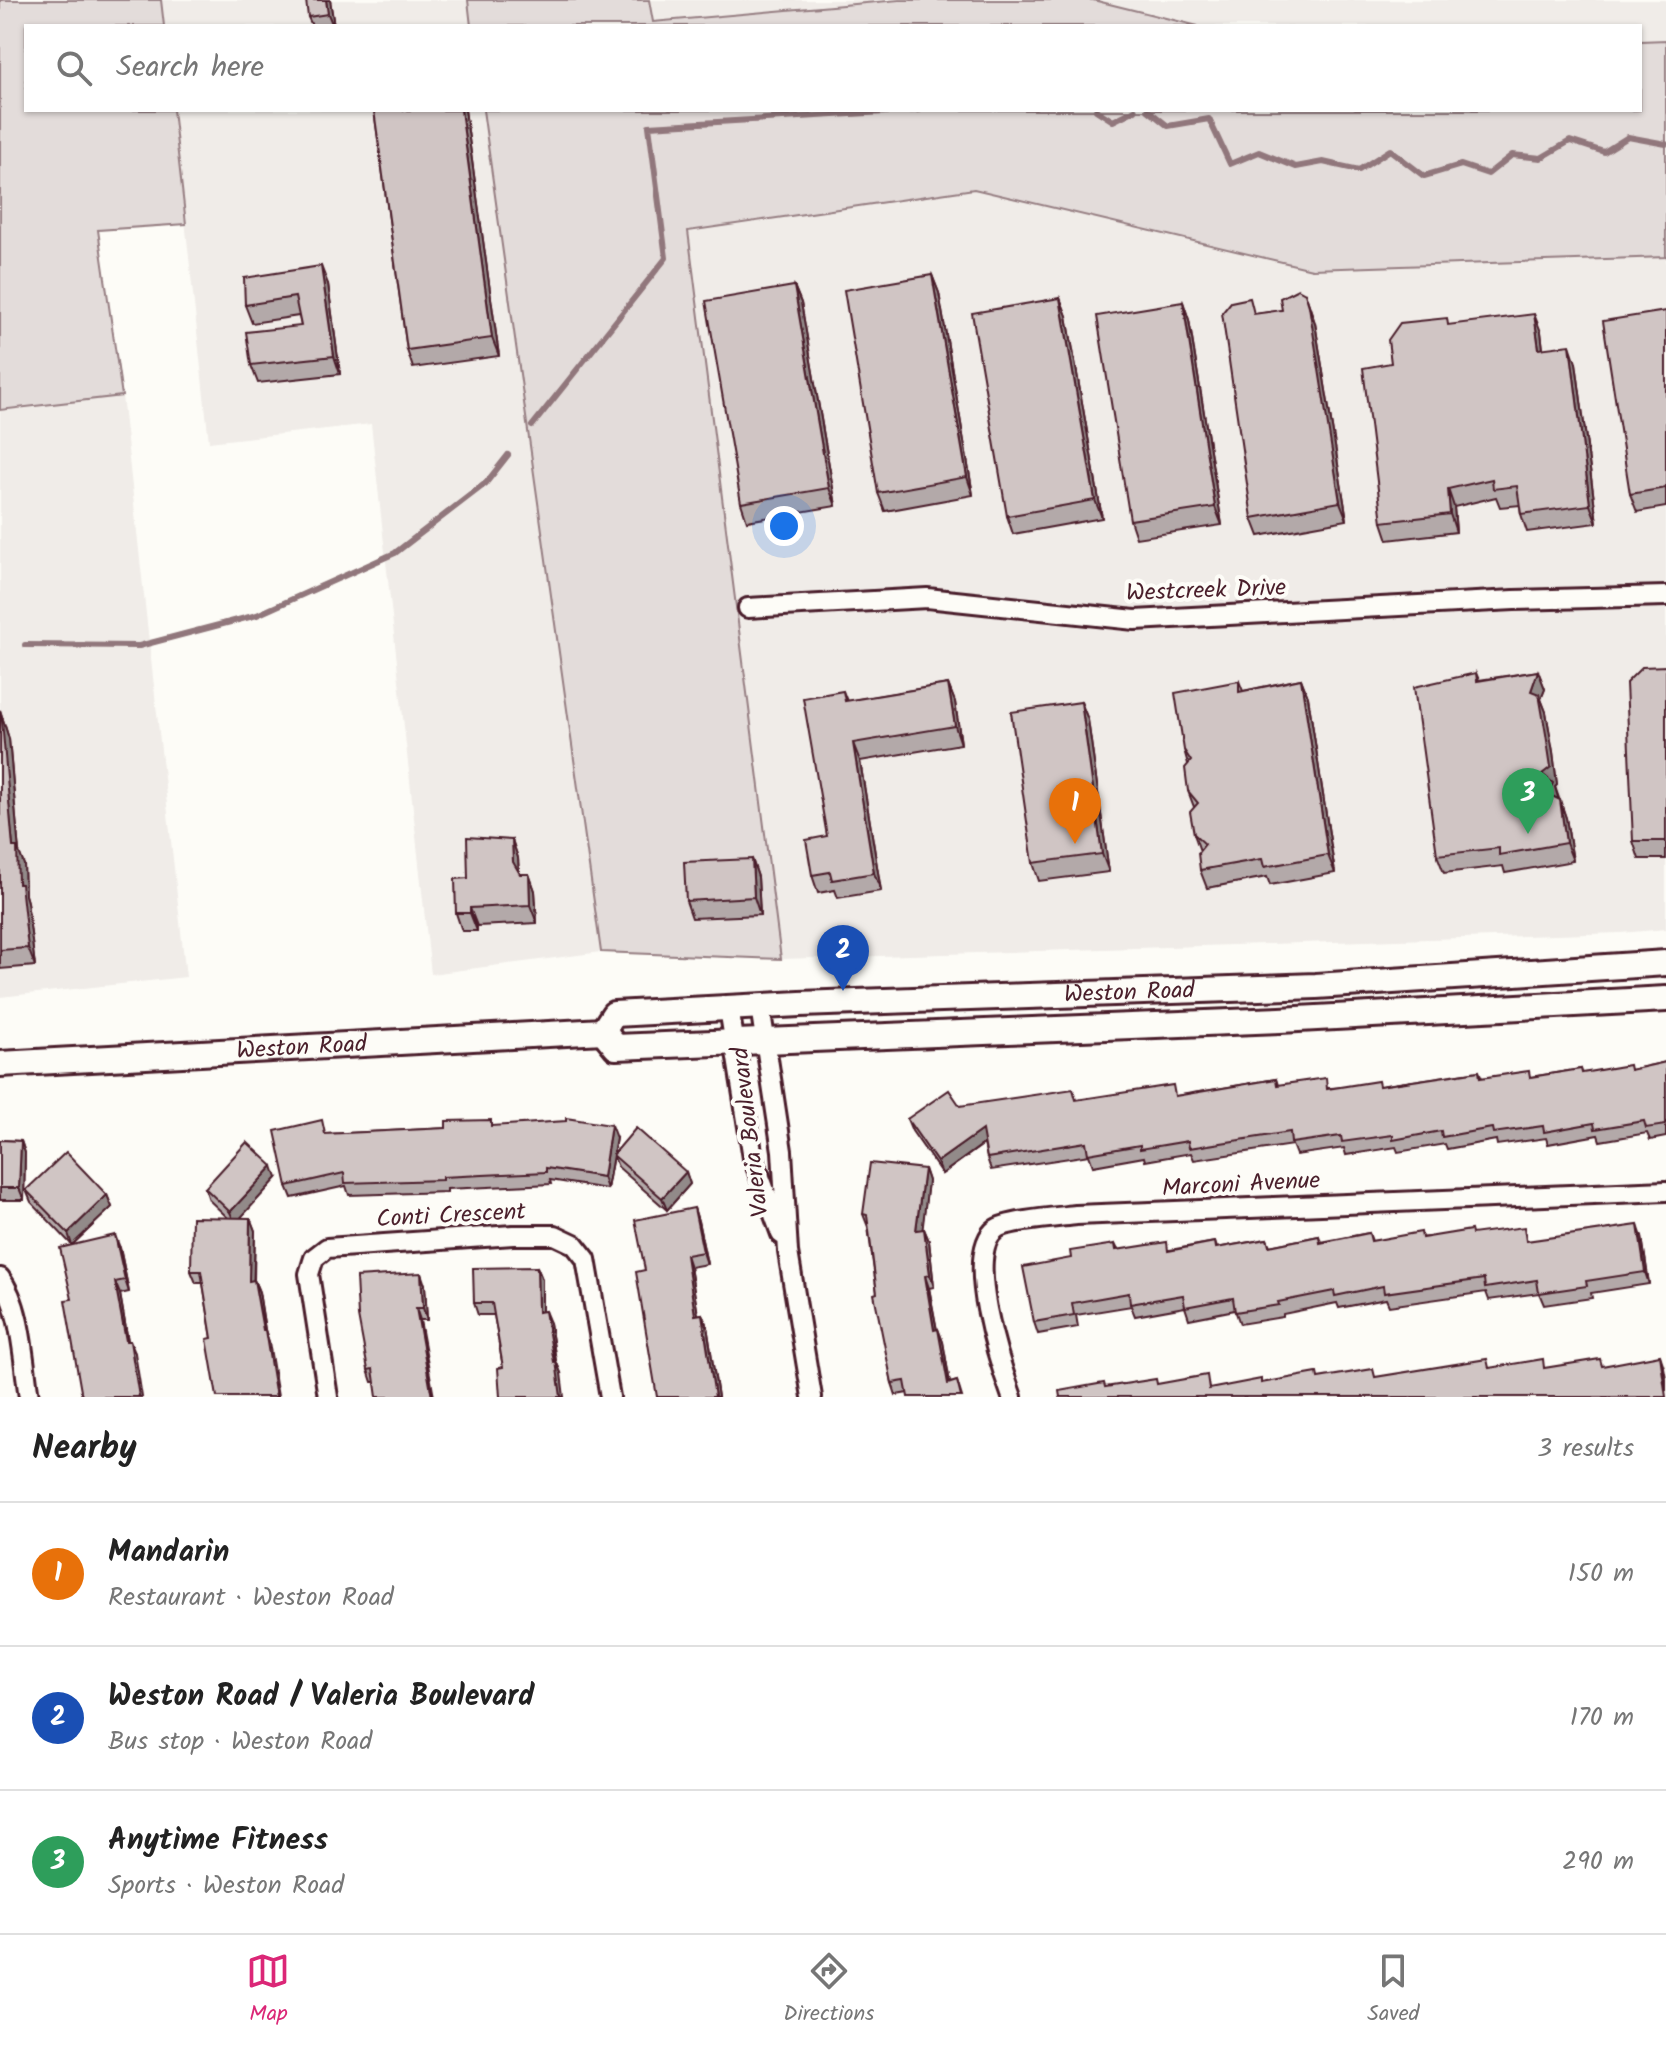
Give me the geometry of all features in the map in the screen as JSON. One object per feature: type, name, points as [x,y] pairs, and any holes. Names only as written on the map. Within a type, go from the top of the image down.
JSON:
[{"type":"main road","name":"Weston Road","points":[[603,1031],[614,1014],[1316,986],[1666,963]]},
{"type":"main road","name":"Weston Road","points":[[603,1031],[616,1047],[1280,1020],[1666,999]]},
{"type":"main road","name":"Weston Road","points":[[0,1064],[603,1031]]},
{"type":"street","name":"Westcreek Drive","points":[[748,608],[927,598],[1135,620],[1514,600],[1666,596]]},
{"type":"street","name":"Valeria Boulevard","points":[[760,1006],[782,1151],[788,1252],[812,1397]]},
{"type":"street","name":"Valeria Boulevard","points":[[729,1008],[753,1158],[788,1252]]},
{"type":"street","name":"Marconi Avenue","points":[[1012,1397],[997,1354],[982,1275],[982,1256],[988,1237],[998,1227],[1076,1215],[1666,1191]]},
{"type":"street","name":"Conti Crescent","points":[[328,1397],[309,1274],[314,1258],[327,1248],[513,1235],[555,1235],[574,1244],[586,1259],[610,1397]]},
{"type":"street","points":[[0,1278],[10,1291],[29,1397]]},
{"type":"shaded area","points":[[0,0],[161,0],[164,24],[24,24],[24,112],[173,112],[186,224],[98,230],[122,396],[0,410]]},
{"type":"shaded area","points":[[161,0],[468,0],[471,24],[164,24]]},
{"type":"shaded area","points":[[468,0],[649,0],[653,22],[899,0],[1093,0],[1190,24],[471,24]]},
{"type":"shaded area","points":[[649,0],[899,0],[652,22]]},
{"type":"shaded area","points":[[1093,0],[1666,0],[1666,40],[1642,41],[1642,24],[1190,24]]},
{"type":"shaded area","points":[[1666,40],[1666,257],[1312,269],[974,189],[688,231],[781,959],[601,952],[483,112],[1642,112],[1642,41]]},
{"type":"shaded area","points":[[173,112],[483,112],[601,952],[431,974],[371,424],[209,442]]},
{"type":"shaded area","points":[[974,189],[1312,269],[1666,257],[1666,929],[1621,933],[781,959],[688,231]]},
{"type":"shaded area","points":[[122,396],[186,977],[0,997],[0,410]]},
{"type":"building","points":[[306,0],[326,0],[328,14],[308,17]]},
{"type":"building","points":[[374,112],[461,112],[492,338],[407,350]]},
{"type":"building","points":[[321,266],[334,356],[251,365],[246,332],[301,326],[295,297],[245,305],[244,278]]},
{"type":"building","points":[[932,275],[967,477],[878,493],[844,290]]},
{"type":"building","points":[[794,286],[829,488],[741,503],[706,301]]},
{"type":"building","points":[[1298,289],[1305,293],[1309,306],[1340,502],[1252,518],[1222,313],[1231,302],[1250,298],[1254,314],[1282,310],[1280,298]]},
{"type":"building","points":[[1060,298],[1095,500],[1007,516],[972,313]]},
{"type":"building","points":[[1183,302],[1215,507],[1130,520],[1097,316]]},
{"type":"building","points":[[1666,311],[1666,488],[1630,494],[1603,321]]},
{"type":"building","points":[[1534,314],[1539,349],[1570,345],[1590,505],[1521,514],[1517,486],[1493,489],[1492,479],[1448,489],[1450,514],[1382,522],[1363,368],[1391,363],[1388,340],[1400,323],[1447,318],[1448,325]]},
{"type":"building","points":[[1666,666],[1666,841],[1633,841],[1626,683],[1642,667]]},
{"type":"building","points":[[1538,671],[1531,691],[1539,694],[1551,767],[1542,774],[1553,783],[1548,794],[1560,800],[1566,843],[1499,855],[1499,848],[1437,855],[1414,687],[1476,673],[1477,681]]},
{"type":"building","points":[[1301,679],[1328,855],[1264,867],[1262,859],[1200,870],[1198,853],[1205,844],[1194,834],[1190,812],[1198,803],[1188,791],[1185,768],[1191,761],[1184,750],[1175,693],[1239,681],[1239,692]]},
{"type":"building","points":[[948,684],[955,726],[853,743],[874,873],[832,880],[830,872],[812,875],[806,840],[827,836],[803,698],[843,691],[845,701]]},
{"type":"building","points":[[1081,702],[1102,854],[1033,863],[1011,712]]},
{"type":"building","points":[[0,714],[13,847],[17,847],[18,884],[21,884],[28,948],[0,950]]},
{"type":"building","points":[[467,837],[512,840],[513,862],[520,874],[529,874],[530,905],[470,908],[470,913],[456,913],[455,879],[468,878]]},
{"type":"building","points":[[752,859],[754,897],[686,901],[684,862]]},
{"type":"building","points":[[1666,1062],[1666,1125],[1646,1128],[1644,1121],[1595,1129],[1594,1123],[1544,1132],[1543,1126],[1493,1133],[1492,1128],[1442,1137],[1441,1131],[1393,1140],[1393,1135],[1342,1142],[1341,1136],[1291,1143],[1290,1132],[1189,1148],[1188,1141],[1088,1154],[1086,1142],[987,1158],[982,1130],[937,1162],[907,1119],[949,1090],[960,1106],[1073,1089],[1076,1100],[1173,1085],[1175,1096],[1276,1079],[1277,1085],[1326,1078],[1327,1089],[1378,1081],[1379,1086],[1479,1071],[1480,1078],[1529,1071],[1530,1077],[1629,1065],[1630,1070]]},
{"type":"building","points":[[566,1118],[611,1125],[603,1177],[546,1168],[546,1172],[442,1177],[442,1180],[345,1183],[344,1173],[287,1186],[275,1131],[322,1120],[325,1134],[446,1128],[446,1121],[491,1120],[491,1126],[566,1121]]},
{"type":"building","points":[[636,1128],[686,1172],[662,1198],[613,1155]]},
{"type":"building","points":[[0,1140],[21,1141],[19,1188],[0,1188]]},
{"type":"building","points":[[247,1142],[273,1166],[230,1212],[205,1188]]},
{"type":"building","points":[[66,1152],[107,1195],[68,1233],[26,1190]]},
{"type":"building","points":[[870,1163],[924,1169],[916,1230],[924,1229],[930,1275],[925,1276],[934,1330],[938,1329],[948,1384],[957,1381],[961,1397],[908,1397],[905,1381],[892,1383],[874,1294],[877,1293],[867,1215],[863,1214]]},
{"type":"building","points":[[694,1208],[703,1252],[686,1255],[695,1315],[702,1314],[715,1397],[657,1397],[636,1272],[645,1270],[635,1220]]},
{"type":"building","points":[[192,1217],[250,1218],[249,1281],[254,1280],[276,1397],[217,1397],[207,1339],[212,1338],[201,1271],[191,1271]]},
{"type":"building","points":[[1638,1225],[1645,1272],[1586,1281],[1587,1286],[1539,1293],[1537,1280],[1485,1288],[1484,1279],[1384,1293],[1383,1286],[1335,1296],[1334,1291],[1235,1312],[1233,1298],[1185,1307],[1183,1295],[1130,1304],[1129,1293],[1072,1303],[1074,1315],[1034,1322],[1023,1267],[1071,1258],[1070,1251],[1115,1244],[1116,1250],[1167,1242],[1168,1251],[1215,1242],[1216,1248],[1267,1239],[1269,1246],[1319,1236],[1320,1243],[1369,1233],[1371,1241],[1421,1232],[1422,1238],[1471,1230],[1472,1234],[1524,1227],[1526,1241]]},
{"type":"building","points":[[115,1235],[125,1280],[115,1282],[126,1341],[130,1341],[139,1397],[82,1397],[65,1300],[72,1299],[60,1248]]},
{"type":"building","points":[[537,1267],[538,1312],[545,1311],[561,1397],[500,1397],[498,1368],[503,1367],[492,1303],[474,1303],[473,1268]]},
{"type":"building","points":[[421,1273],[423,1308],[416,1308],[432,1397],[377,1397],[373,1369],[368,1370],[358,1316],[356,1277]]},
{"type":"building","points":[[1660,1355],[1666,1397],[1060,1397],[1059,1391],[1104,1383],[1105,1387],[1156,1379],[1157,1384],[1207,1375],[1209,1389],[1317,1373],[1318,1378],[1373,1369],[1375,1377],[1487,1359],[1489,1368],[1543,1359],[1544,1368],[1600,1359],[1602,1366]]},
{"type":"waterway","points":[[532,426],[666,258],[649,126],[885,112]]},
{"type":"waterway","points":[[1099,112],[1113,121],[1131,112]]},
{"type":"waterway","points":[[1150,112],[1168,126],[1209,119],[1230,164],[1259,152],[1296,167],[1323,162],[1359,170],[1390,150],[1424,176],[1461,165],[1488,174],[1512,155],[1541,158],[1570,141],[1604,152],[1628,137],[1666,144]]},
{"type":"waterway","points":[[25,645],[139,646],[257,615],[395,553],[486,483],[508,455]]},
{"type":"place","name":"Anytime Fitness","points":[[1528,834]]},
{"type":"place","name":"Mandarin","points":[[1075,844]]},
{"type":"place","name":"Weston Road / Valeria Boulevard","points":[[843,991]]}]
